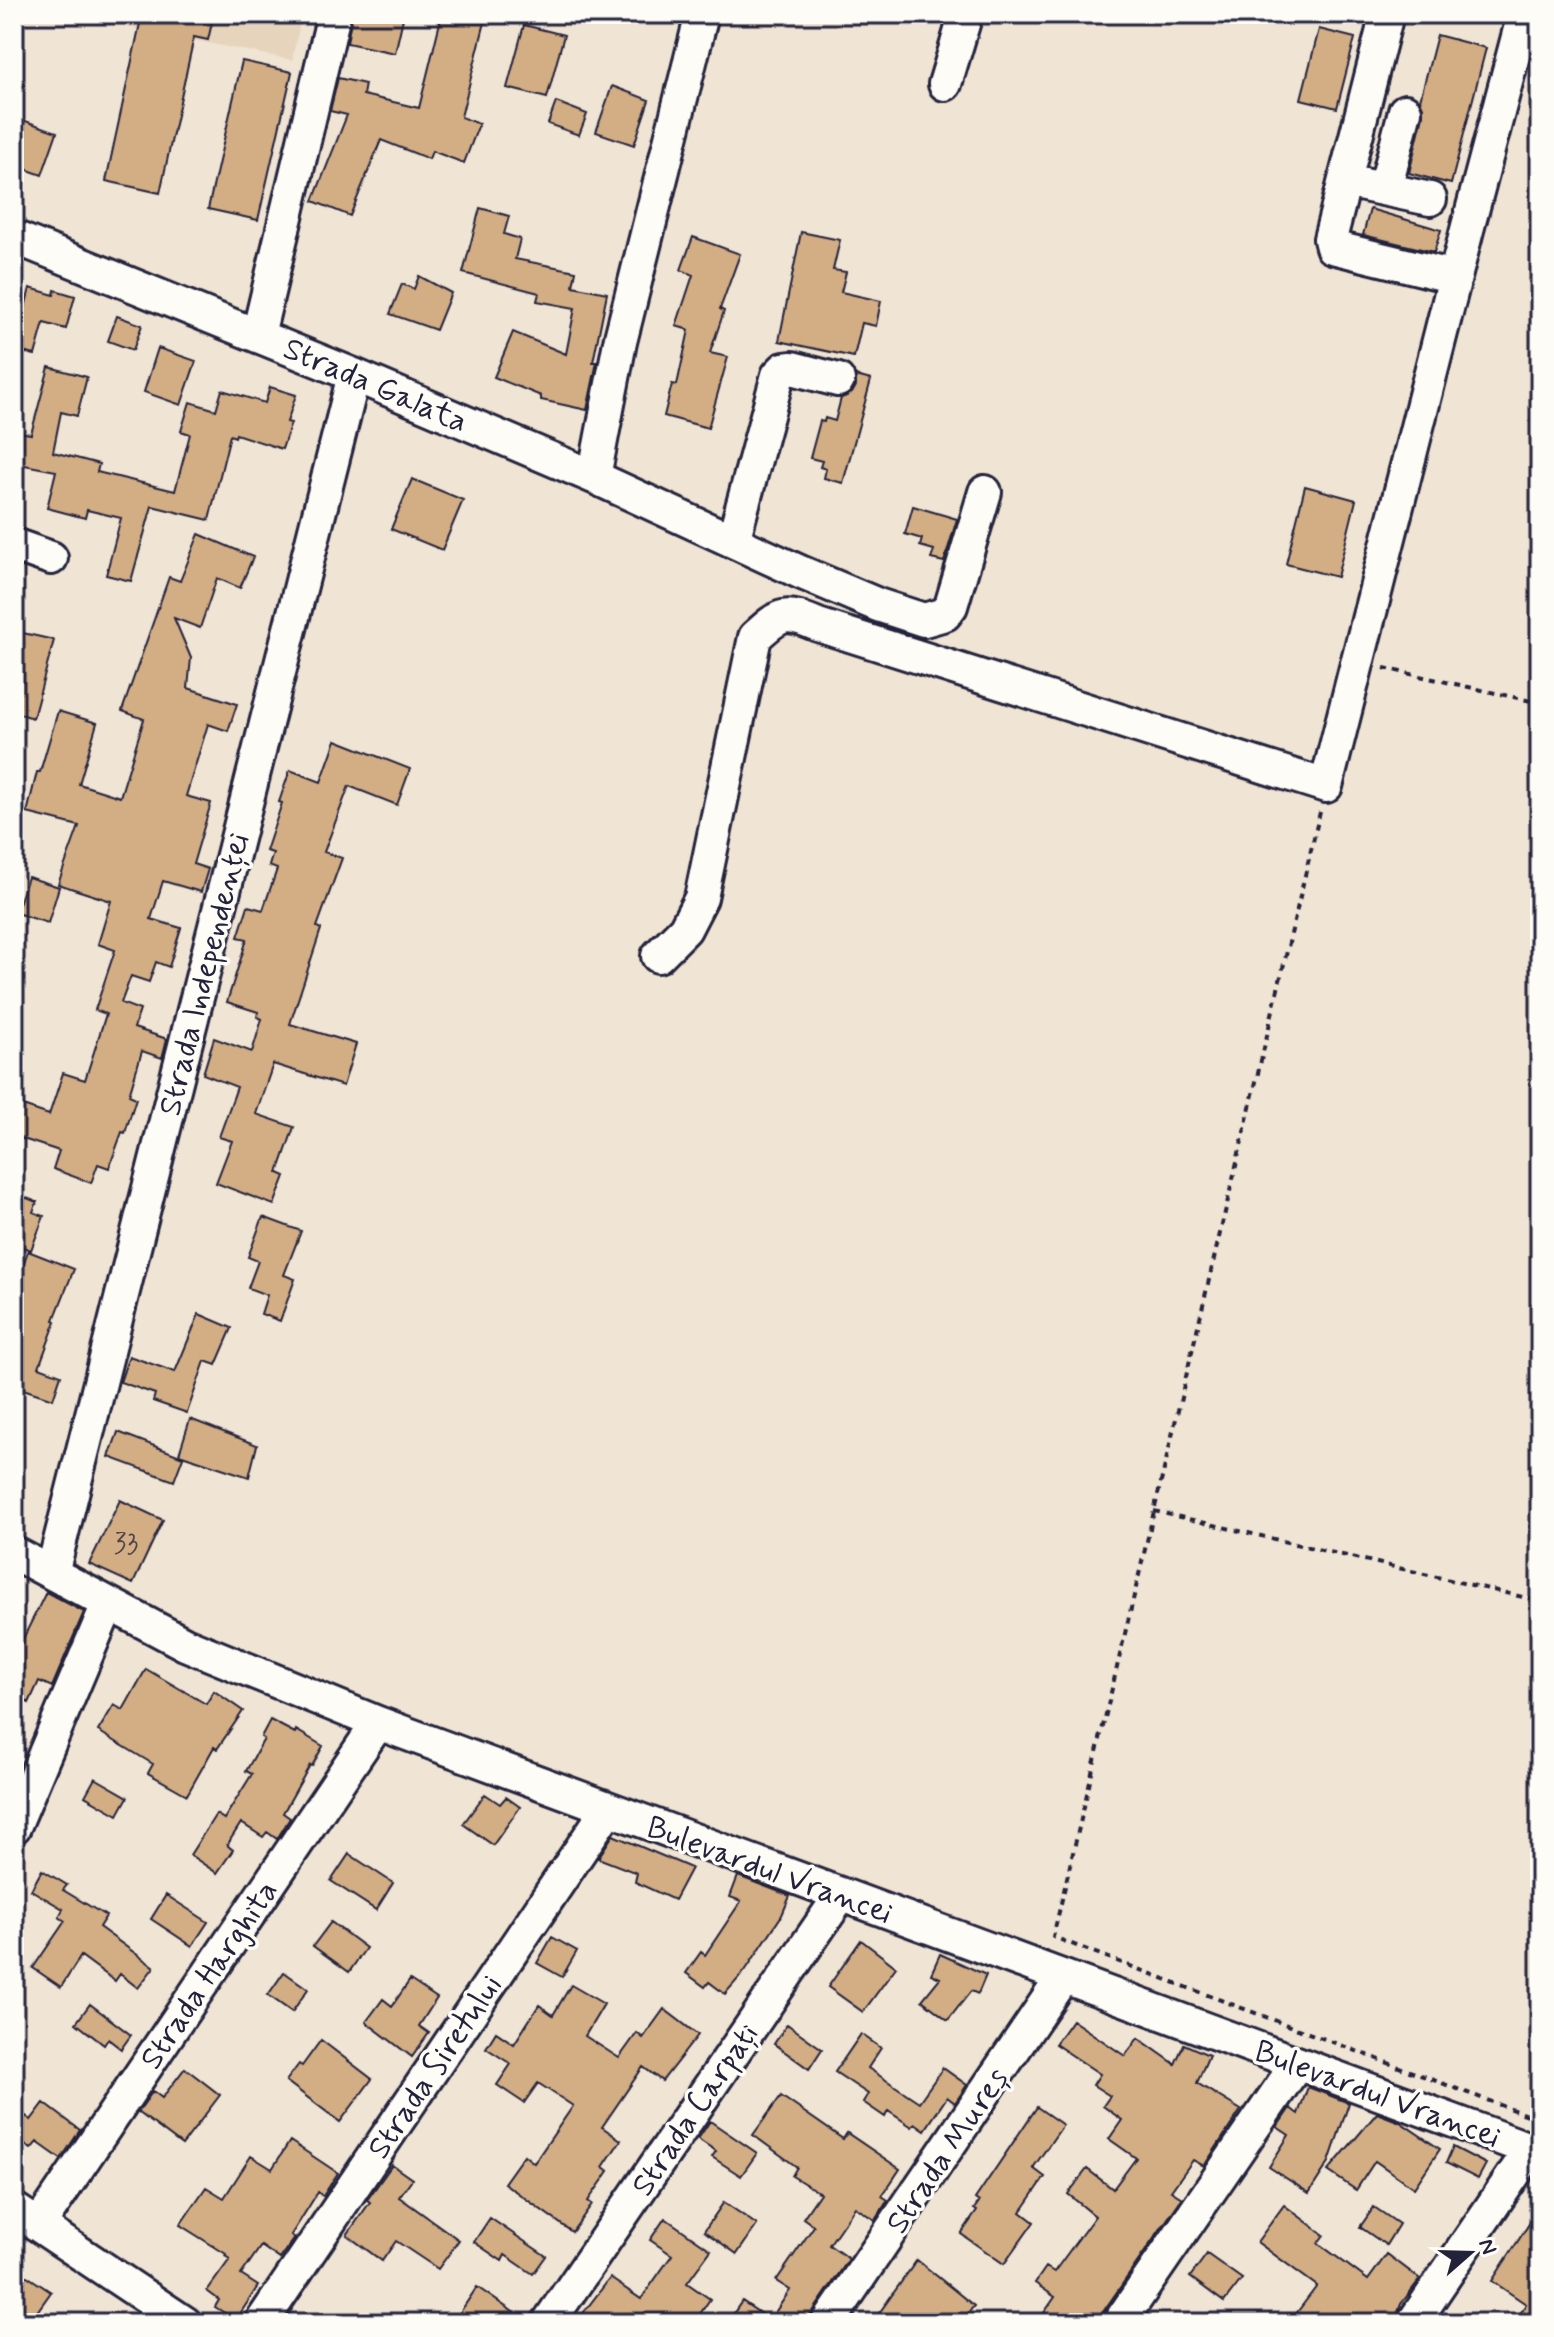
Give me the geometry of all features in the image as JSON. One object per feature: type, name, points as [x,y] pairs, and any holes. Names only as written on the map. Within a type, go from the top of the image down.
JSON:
[{"type":"street","points":[[258,335],[334,14]]},
{"type":"street","points":[[594,477],[620,342],[702,14]]},
{"type":"street","points":[[945,84],[966,14]]},
{"type":"street","points":[[1387,14],[1330,239],[1332,247],[1455,277]]},
{"type":"street","points":[[658,956],[685,929],[701,898],[755,637],[774,619],[794,615],[1326,786],[1524,14]]},
{"type":"street","points":[[1385,189],[1405,111]]},
{"type":"street","points":[[1345,181],[1430,199]]},
{"type":"street","name":"Strada Galata","points":[[14,237],[354,375],[594,477],[878,605],[924,620],[945,614],[951,606],[985,492]]},
{"type":"street","points":[[733,541],[778,375],[784,369],[792,368],[838,380]]},
{"type":"street","name":"Strada Independenței","points":[[52,1573],[354,375]]},
{"type":"street","points":[[14,545],[51,558]]},
{"type":"street","name":"Bulevardul Vrancei","points":[[14,1553],[185,1644],[378,1723],[1297,2064],[1537,2141]]},
{"type":"street","points":[[14,1827],[108,1604]]},
{"type":"street","name":"Strada Harghita","points":[[26,2217],[378,1723]]},
{"type":"street","name":"Strada Siretului","points":[[261,2323],[608,1809]]},
{"type":"street","name":"Strada Carpați","points":[[548,2323],[841,1895]]},
{"type":"street","name":"Strada Mureș","points":[[828,2323],[1063,1977]]},
{"type":"street","points":[[1119,2323],[1297,2064]]},
{"type":"street","points":[[1413,2323],[1537,2141]]},
{"type":"street","points":[[26,2217],[185,2323]]},
{"type":"path","points":[[1358,662],[1540,703]]},
{"type":"path","points":[[1326,786],[1053,1937],[1537,2141]]},
{"type":"path","points":[[1154,1511],[1540,1601]]},
{"type":"shaded area","points":[[64,14],[302,14],[292,60]]},
{"type":"building","points":[[142,14],[214,14],[208,40],[194,37],[160,193],[106,181]]},
{"type":"building","points":[[352,14],[404,14],[395,53],[347,43]]},
{"type":"building","points":[[442,14],[487,14],[461,117],[479,124],[464,163],[432,151],[429,159],[381,140],[350,216],[313,201],[347,115],[330,111],[338,78],[365,84],[363,95],[419,108]]},
{"type":"building","points":[[524,25],[564,35],[547,98],[507,88]]},
{"type":"building","points":[[1319,29],[1355,38],[1337,108],[1301,99]]},
{"type":"building","points":[[1437,35],[1486,48],[1451,184],[1409,173],[1423,116],[1420,100]]},
{"type":"building","points":[[242,61],[292,72],[258,220],[208,209]]},
{"type":"building","points":[[612,86],[649,100],[634,145],[596,132]]},
{"type":"building","points":[[556,102],[587,114],[579,135],[548,124]]},
{"type":"building","points":[[14,117],[57,132],[42,175],[14,165]]},
{"type":"building","points":[[480,208],[509,216],[504,234],[520,239],[515,259],[576,271],[573,286],[607,293],[587,410],[541,400],[541,396],[494,377],[513,332],[566,354],[575,308],[537,301],[539,293],[463,273]]},
{"type":"building","points":[[1370,209],[1441,230],[1434,252],[1363,235]]},
{"type":"building","points":[[801,232],[840,240],[833,270],[846,272],[841,292],[881,301],[876,326],[862,323],[854,357],[779,341]]},
{"type":"building","points":[[693,237],[740,254],[720,309],[724,311],[710,353],[728,357],[708,428],[664,416],[672,384],[677,385],[689,330],[676,326],[693,275],[681,270]]},
{"type":"building","points":[[419,276],[451,293],[436,330],[390,314],[402,284],[414,289]]},
{"type":"building","points":[[30,288],[54,295],[55,290],[75,296],[66,329],[44,323],[35,355],[14,350]]},
{"type":"building","points":[[117,316],[142,325],[133,350],[108,341]]},
{"type":"building","points":[[158,348],[196,361],[181,405],[144,392]]},
{"type":"building","points":[[49,367],[87,377],[77,416],[61,412],[53,452],[99,464],[97,472],[175,491],[190,434],[181,431],[190,402],[216,410],[222,390],[265,403],[270,387],[296,395],[282,449],[236,434],[235,437],[230,435],[209,520],[152,506],[131,581],[106,575],[121,518],[87,510],[85,518],[47,508],[56,471],[14,463],[19,432],[31,434]]},
{"type":"building","points":[[856,376],[871,380],[843,483],[824,478],[826,469],[820,467],[822,461],[810,458],[820,421],[824,422],[825,418],[835,421],[841,398],[852,393]]},
{"type":"building","points":[[412,479],[463,500],[442,550],[391,529]]},
{"type":"building","points":[[1305,486],[1356,500],[1337,577],[1286,564]]},
{"type":"building","points":[[913,506],[957,519],[944,562],[931,559],[934,550],[920,546],[922,539],[905,534]]},
{"type":"building","points":[[199,534],[253,557],[240,588],[217,578],[200,628],[174,618],[191,658],[188,688],[237,704],[228,731],[208,724],[186,796],[211,803],[193,864],[208,869],[201,892],[163,881],[151,919],[181,928],[169,967],[156,962],[149,982],[131,976],[121,1003],[140,1010],[134,1028],[167,1039],[162,1058],[142,1051],[129,1095],[136,1098],[125,1133],[122,1132],[109,1168],[98,1164],[91,1183],[53,1169],[59,1151],[14,1136],[14,1103],[49,1115],[63,1073],[85,1080],[106,1014],[95,1010],[115,950],[98,944],[111,901],[58,884],[79,826],[27,813],[58,711],[97,723],[79,784],[120,797],[144,719],[122,711],[169,577],[180,581]]},
{"type":"building","points":[[14,631],[54,640],[33,718],[14,712]]},
{"type":"building","points":[[336,740],[410,769],[397,805],[349,786],[324,852],[342,858],[317,927],[321,929],[290,1024],[356,1044],[343,1086],[273,1064],[256,1114],[294,1127],[278,1173],[285,1176],[274,1205],[216,1183],[232,1141],[219,1137],[237,1087],[203,1074],[214,1038],[252,1052],[262,1019],[257,1017],[258,1012],[227,1002],[247,939],[238,937],[248,906],[263,910],[277,869],[269,866],[273,853],[266,851],[290,770],[321,782]]},
{"type":"building","points":[[28,877],[59,887],[48,923],[16,913]]},
{"type":"building","points":[[14,1193],[37,1202],[33,1212],[44,1216],[31,1250],[20,1246],[15,1258]]},
{"type":"building","points":[[263,1217],[301,1231],[284,1275],[295,1279],[280,1321],[261,1314],[267,1295],[248,1288],[258,1261],[248,1257]]},
{"type":"building","points":[[28,1251],[74,1269],[39,1367],[61,1375],[53,1399],[14,1386],[14,1309],[22,1287],[16,1284]]},
{"type":"building","points":[[199,1314],[232,1328],[216,1365],[205,1361],[187,1413],[153,1401],[155,1394],[120,1382],[129,1356],[175,1372]]},
{"type":"building","points":[[190,1419],[257,1445],[249,1477],[179,1454]]},
{"type":"building","points":[[118,1432],[183,1457],[174,1481],[109,1457]]},
{"type":"building","points":[[120,1500],[163,1520],[133,1584],[89,1564]]},
{"type":"building","points":[[46,1592],[84,1612],[52,1687],[39,1681],[29,1703],[14,1695],[14,1657]]},
{"type":"building","points":[[146,1669],[206,1704],[214,1691],[243,1711],[217,1749],[214,1747],[187,1795],[148,1773],[153,1764],[98,1731],[114,1705],[123,1710]]},
{"type":"building","points":[[270,1720],[295,1733],[296,1730],[323,1746],[283,1813],[290,1818],[277,1839],[267,1832],[263,1837],[241,1823],[227,1845],[233,1850],[217,1873],[190,1855],[216,1814],[224,1819],[252,1774],[246,1771],[264,1739],[261,1737]]},
{"type":"building","points":[[95,1778],[128,1797],[118,1815],[85,1796]]},
{"type":"building","points":[[485,1794],[500,1804],[506,1797],[520,1807],[493,1845],[463,1824]]},
{"type":"building","points":[[613,1835],[691,1868],[674,1900],[635,1882],[637,1873],[598,1858]]},
{"type":"building","points":[[349,1854],[393,1883],[376,1910],[331,1881]]},
{"type":"building","points":[[42,1870],[67,1885],[63,1890],[106,1916],[99,1927],[154,1967],[138,1988],[120,1974],[115,1981],[81,1956],[61,1987],[33,1968],[65,1921],[59,1917],[63,1909],[31,1890]]},
{"type":"building","points":[[738,1876],[790,1896],[782,1915],[745,1971],[725,1994],[709,1982],[705,1987],[686,1973],[701,1952],[705,1955],[741,1901],[730,1897]]},
{"type":"building","points":[[166,1895],[208,1922],[192,1946],[151,1919]]},
{"type":"building","points":[[331,1922],[366,1948],[349,1972],[313,1946]]},
{"type":"building","points":[[552,1937],[577,1951],[562,1977],[537,1963]]},
{"type":"building","points":[[861,1940],[896,1967],[863,2012],[828,1987]]},
{"type":"building","points":[[940,1954],[986,1975],[978,1994],[971,1991],[948,2020],[922,2000],[940,1978],[931,1974]]},
{"type":"building","points":[[284,1972],[308,1989],[292,2012],[268,1995]]},
{"type":"building","points":[[410,1980],[437,1998],[419,2026],[429,2033],[412,2057],[366,2022],[383,1999],[392,2006]]},
{"type":"building","points":[[571,1985],[604,2004],[585,2036],[619,2058],[637,2033],[643,2038],[664,2009],[698,2035],[662,2081],[643,2067],[602,2127],[621,2140],[603,2167],[609,2171],[588,2201],[592,2204],[572,2232],[504,2183],[524,2155],[534,2163],[573,2106],[538,2083],[524,2103],[497,2085],[511,2064],[486,2048],[496,2032],[514,2044],[539,2005],[553,2015]]},
{"type":"building","points":[[90,2004],[131,2035],[121,2049],[108,2039],[104,2045],[76,2023]]},
{"type":"building","points":[[1072,2020],[1125,2056],[1138,2038],[1175,2064],[1184,2044],[1209,2055],[1197,2083],[1241,2110],[1204,2166],[1193,2160],[1171,2191],[1182,2198],[1103,2312],[1100,2323],[1037,2323],[1055,2297],[1035,2283],[1046,2267],[1054,2272],[1095,2216],[1068,2194],[1087,2169],[1113,2189],[1136,2158],[1109,2139],[1122,2120],[1103,2106],[1110,2096],[1093,2085],[1100,2074],[1055,2044]]},
{"type":"building","points":[[787,2024],[822,2049],[809,2069],[774,2044]]},
{"type":"building","points":[[861,2034],[881,2048],[868,2068],[919,2102],[943,2068],[967,2085],[955,2103],[947,2097],[925,2130],[915,2123],[912,2127],[888,2111],[885,2117],[863,2102],[868,2094],[835,2072]]},
{"type":"building","points":[[321,2040],[372,2079],[340,2122],[286,2081],[299,2064],[302,2066]]},
{"type":"building","points":[[185,2068],[220,2095],[182,2145],[138,2112],[153,2091],[162,2098]]},
{"type":"building","points":[[1308,2087],[1349,2103],[1329,2162],[1309,2193],[1269,2167],[1289,2135],[1277,2127],[1290,2108],[1298,2114]]},
{"type":"building","points":[[781,2096],[843,2139],[847,2133],[900,2169],[882,2196],[888,2200],[875,2220],[855,2207],[829,2245],[849,2259],[805,2323],[727,2323],[742,2301],[770,2320],[790,2290],[776,2281],[814,2226],[803,2218],[820,2193],[792,2176],[797,2167],[753,2135]]},
{"type":"building","points":[[44,2103],[80,2130],[61,2159],[37,2142],[31,2149],[14,2137],[14,2107],[31,2120]]},
{"type":"building","points":[[1037,2107],[1063,2125],[1033,2168],[1045,2177],[1021,2212],[1034,2222],[1004,2264],[961,2234],[977,2211],[974,2209],[979,2202],[975,2199]]},
{"type":"building","points":[[1377,2113],[1400,2122],[1440,2149],[1414,2188],[1375,2161],[1356,2190],[1328,2171]]},
{"type":"building","points":[[710,2121],[757,2153],[741,2176],[712,2157],[716,2151],[698,2139]]},
{"type":"building","points":[[290,2141],[338,2173],[323,2196],[318,2192],[291,2235],[295,2238],[280,2259],[261,2246],[241,2275],[258,2286],[236,2320],[215,2307],[219,2300],[207,2291],[230,2259],[180,2225],[206,2187],[224,2198],[251,2156],[272,2169]]},
{"type":"building","points":[[1453,2147],[1486,2164],[1478,2179],[1446,2163]]},
{"type":"building","points":[[392,2165],[412,2179],[399,2197],[459,2240],[438,2269],[396,2241],[382,2261],[347,2235]]},
{"type":"building","points":[[724,2202],[757,2225],[737,2254],[704,2231]]},
{"type":"building","points":[[1284,2205],[1324,2235],[1318,2243],[1368,2280],[1387,2254],[1420,2279],[1401,2304],[1394,2323],[1289,2323],[1317,2286],[1257,2242]]},
{"type":"building","points":[[1374,2207],[1399,2224],[1386,2245],[1360,2227]]},
{"type":"building","points":[[1540,2207],[1540,2323],[1514,2323],[1526,2304],[1492,2281]]},
{"type":"building","points":[[490,2218],[546,2256],[533,2274],[505,2255],[502,2261],[474,2242]]},
{"type":"building","points":[[665,2218],[711,2250],[687,2283],[710,2299],[694,2323],[592,2323],[581,2316],[610,2278],[641,2299],[672,2255],[650,2240]]},
{"type":"building","points":[[1207,2254],[1242,2279],[1224,2302],[1190,2277]]},
{"type":"building","points":[[917,2260],[974,2306],[960,2323],[872,2323]]},
{"type":"building","points":[[24,2274],[51,2292],[29,2323],[14,2323],[14,2288]]},
{"type":"building","points":[[477,2287],[529,2323],[453,2323]]}]
